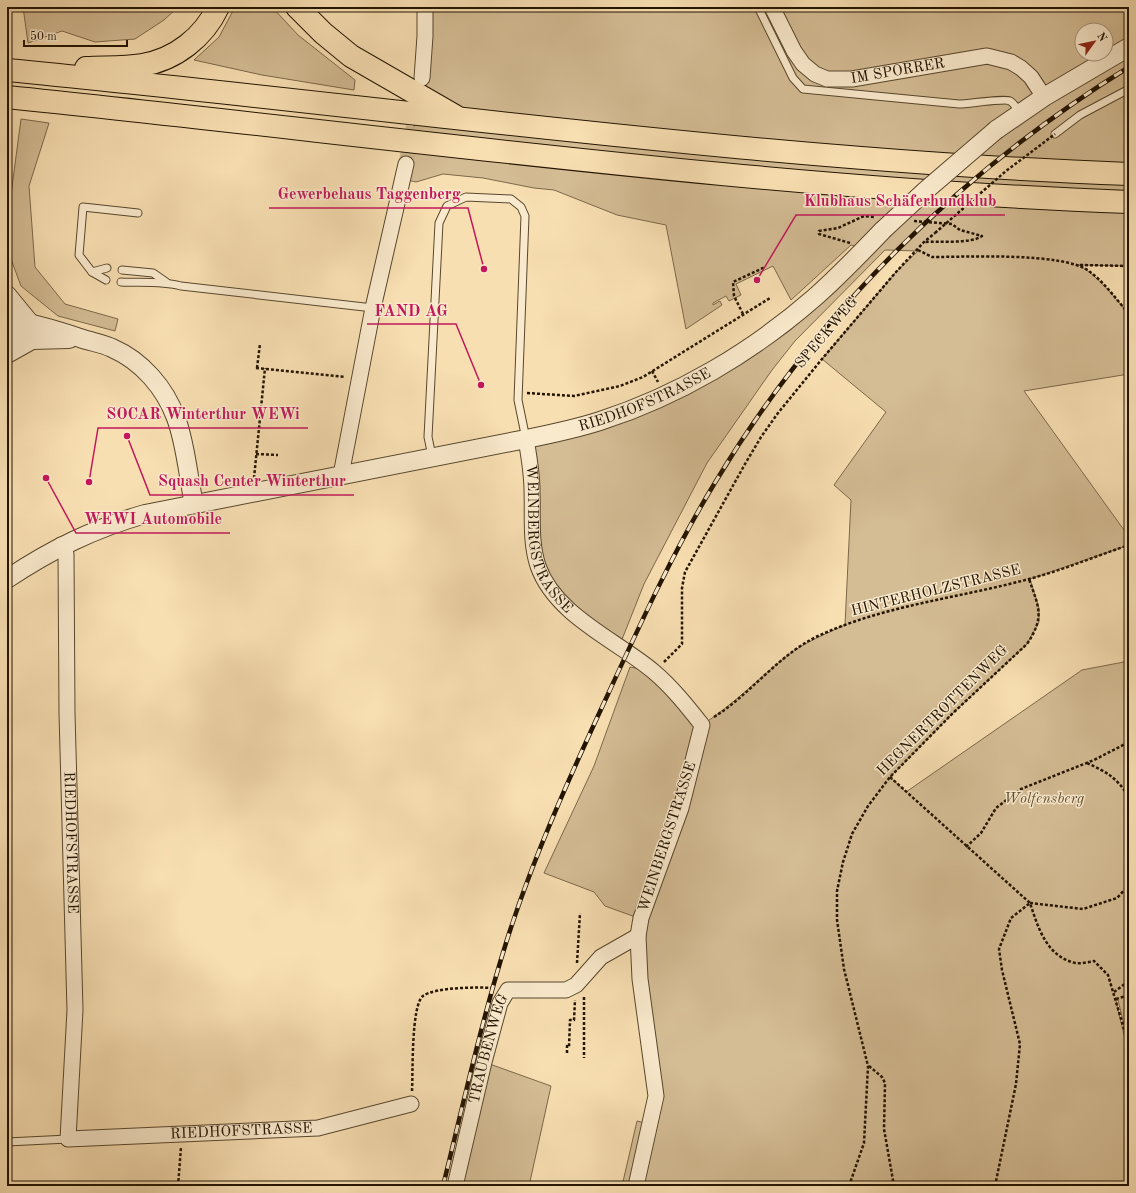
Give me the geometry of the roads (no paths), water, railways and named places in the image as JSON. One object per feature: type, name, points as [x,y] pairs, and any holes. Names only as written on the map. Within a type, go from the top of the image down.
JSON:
[{"type":"highway","points":[[15,71],[131,66],[155,62],[178,52],[192,41],[209,23],[218,7]]},
{"type":"highway","points":[[297,7],[323,33],[351,56],[463,120]]},
{"type":"highway","points":[[15,71],[463,120],[819,156],[962,167],[1129,174]]},
{"type":"highway","points":[[10,97],[735,175],[885,188],[1129,202]]},
{"type":"street","points":[[422,78],[425,36],[425,7]]},
{"type":"street","name":"IM SPORRER","points":[[772,7],[794,51],[803,64],[815,74],[827,79],[852,79],[987,56],[1011,62],[1021,68],[1031,77],[1044,97]]},
{"type":"street","name":"RIEDHOFSTRASSE","points":[[7,579],[61,545],[118,522],[194,504],[432,458],[525,434],[577,428],[625,412],[664,395],[729,360],[767,336],[814,298],[925,191],[996,130],[1044,97],[1129,47]]},
{"type":"street","points":[[341,475],[374,308],[406,164]]},
{"type":"street","points":[[7,295],[31,331]]},
{"type":"street","points":[[7,319],[31,331],[98,342],[128,356],[150,375],[162,390],[171,406],[181,431],[194,504]]},
{"type":"street","points":[[7,335],[31,331]]},
{"type":"street","points":[[7,354],[31,331]]},
{"type":"street","name":"WEINBERGSTRASSE","points":[[525,434],[532,474],[531,514],[534,546],[538,566],[548,587],[564,605],[590,626],[653,671],[679,696],[702,725],[681,808],[641,918],[638,936],[640,980],[656,1096],[636,1186]]},
{"type":"street","name":"RIEDHOFSTRASSE","points":[[61,545],[66,554],[67,713],[75,1010],[68,1140],[318,1128],[411,1104]]},
{"type":"street","name":"TRAUBENWEG","points":[[455,1186],[484,1062],[500,1004],[508,990],[566,990],[576,985],[600,957],[638,936]]},
{"type":"lane","points":[[758,7],[793,78],[803,89],[959,104],[981,103],[1006,99],[1011,101],[1020,113]]},
{"type":"lane","points":[[1055,134],[1080,115],[1129,89]]},
{"type":"lane","points":[[432,458],[428,437],[439,223],[447,206],[466,197],[511,199],[521,207],[525,216],[518,400],[525,434]]},
{"type":"lane","points":[[106,280],[92,272],[79,255],[83,207],[138,213]]},
{"type":"lane","points":[[92,272],[107,268]]},
{"type":"lane","points":[[122,270],[153,273],[166,282],[181,286],[374,308]]},
{"type":"lane","points":[[121,282],[147,284],[166,282]]},
{"type":"lane","name":"RIEDHOFSTRASSE","points":[[7,1142],[68,1140]]},
{"type":"tunnel","points":[[406,164],[418,105]]},
{"type":"railway","points":[[443,1186],[488,1003],[506,943],[540,847],[634,638],[673,558],[716,481],[756,419],[800,360],[847,303],[898,250],[951,199],[1008,152],[1067,108],[1129,67]]},
{"type":"place","name":"Gewerbehaus Taggenberg","points":[[484,269]]},
{"type":"place","name":"Klubhaus Schäferhundklub","points":[[757,280]]},
{"type":"place","name":"FAND AG","points":[[481,385]]},
{"type":"place","name":"Squash Center Winterthur","points":[[127,436]]},
{"type":"place","name":"WEWI Automobile","points":[[46,478]]},
{"type":"place","name":"SOCAR Winterthur WEWi","points":[[89,482]]},
{"type":"park label","name":"Wolfensberg","points":[[1044,799]]}]
